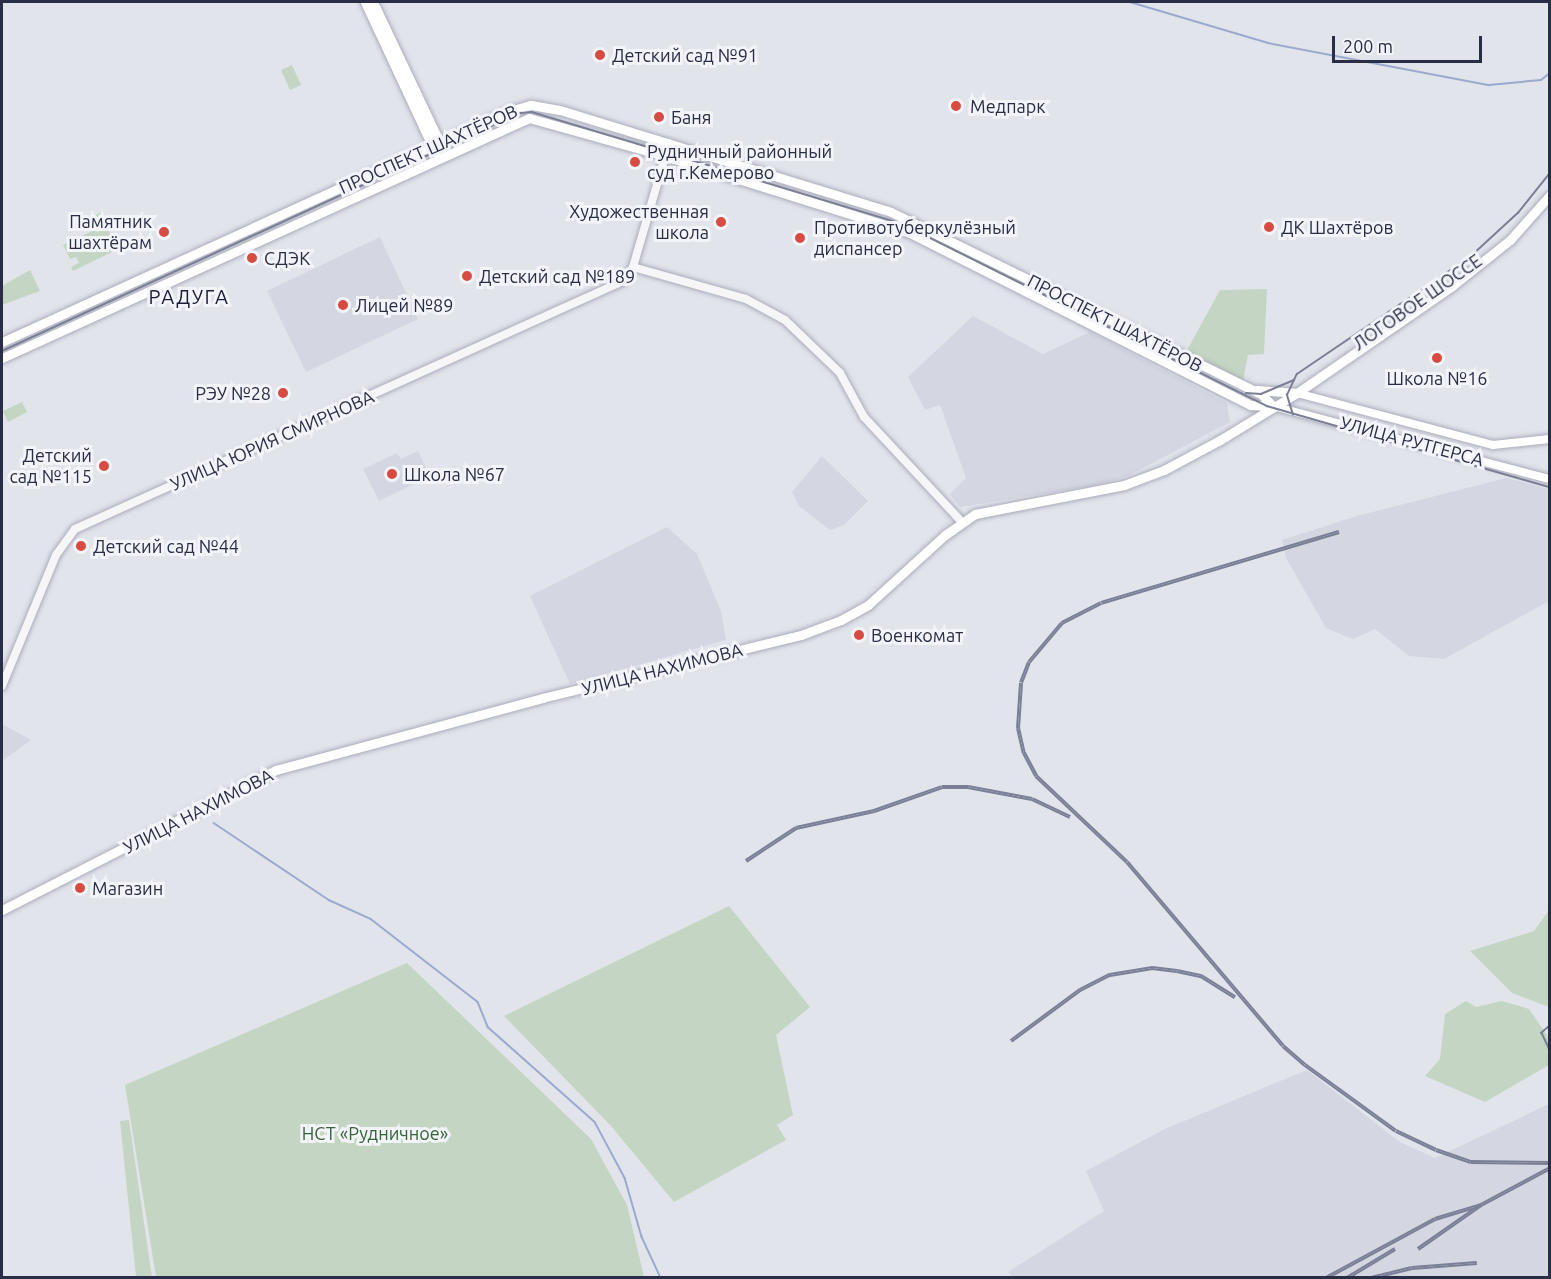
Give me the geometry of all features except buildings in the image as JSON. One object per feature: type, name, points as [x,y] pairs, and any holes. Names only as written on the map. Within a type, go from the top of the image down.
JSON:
[{"type":"main road","points":[[365,2],[436,145]]},
{"type":"main road","points":[[373,2],[441,156]]},
{"type":"main road","name":"ПРОСПЕКТ ШАХТЁРОВ","points":[[2,342],[517,108],[531,105],[669,143],[912,221],[1254,391],[1294,392]]},
{"type":"main road","name":"ПРОСПЕКТ ШАХТЁРОВ","points":[[2,358],[441,156],[529,118],[665,156],[908,232],[1251,405],[1274,405]]},
{"type":"main road","name":"ЛОГОВОЕ ШОССЕ","points":[[1294,392],[1478,260],[1520,221],[1550,187]]},
{"type":"main road","name":"ЛОГОВОЕ ШОССЕ","points":[[1294,392],[1482,264],[1515,235],[1550,195]]},
{"type":"main road","points":[[1254,391],[1274,405]]},
{"type":"main road","name":"УЛИЦА НАХИМОВА","points":[[2,910],[276,771],[524,703],[801,635],[842,620],[867,605],[962,521],[975,514],[1093,493],[1134,481],[1188,459],[1294,392]]},
{"type":"main road","name":"УЛИЦА РУТГЕРСА","points":[[1294,392],[1493,445],[1550,439]]},
{"type":"main road","name":"УЛИЦА РУТГЕРСА","points":[[1274,405],[1550,479]]},
{"type":"main road","points":[[1493,445],[1494,464]]},
{"type":"street","points":[[669,143],[633,267],[746,299],[785,320],[840,373],[864,417],[962,521]]},
{"type":"street","name":"УЛИЦА ЮРИЯ СМИРНОВА","points":[[2,686],[62,543],[75,529],[516,332],[626,278],[633,267]]},
{"type":"shaded area","name":"Лицей №89","points":[[380,237],[418,319],[306,372],[267,291]]},
{"type":"shaded area","points":[[973,316],[1043,354],[1090,332],[1227,403],[1230,422],[1130,475],[1097,485],[960,507],[950,494],[966,478],[940,405],[925,410],[908,377]]},
{"type":"shaded area","name":"Школа №67","points":[[418,451],[427,470],[411,478],[414,484],[379,501],[363,469],[397,453],[401,459]]},
{"type":"shaded area","points":[[822,456],[868,501],[844,525],[830,530],[799,506],[792,492]]},
{"type":"shaded area","points":[[1506,478],[1549,489],[1549,601],[1444,659],[1409,656],[1375,629],[1353,639],[1326,628],[1286,558],[1282,540],[1357,516]]},
{"type":"shaded area","points":[[667,527],[697,554],[721,611],[726,640],[570,684],[530,596]]},
{"type":"shaded area","points":[[2,724],[31,740],[2,761]]},
{"type":"shaded area","points":[[1307,1070],[1400,1142],[1435,1158],[1549,1104],[1549,1277],[1012,1277],[1008,1272],[1104,1211],[1086,1171],[1165,1129]]},
{"type":"green space","points":[[292,65],[301,85],[290,90],[281,70]]},
{"type":"green space","points":[[102,212],[116,250],[73,271],[71,267],[79,263],[76,257],[70,259],[63,245],[96,229],[91,217]]},
{"type":"green space","points":[[30,270],[40,291],[2,305],[2,286]]},
{"type":"green space","points":[[1267,289],[1264,354],[1248,355],[1243,381],[1186,352],[1220,290]]},
{"type":"green space","points":[[22,402],[27,412],[8,422],[3,411]]},
{"type":"green space","points":[[729,906],[810,1007],[776,1035],[793,1115],[777,1125],[786,1140],[674,1202],[611,1126],[504,1016]]},
{"type":"green space","points":[[1549,910],[1549,1007],[1512,993],[1470,951],[1534,931]]},
{"type":"green space","name":"НСТ «Рудничное»","points":[[407,963],[591,1139],[627,1205],[644,1277],[156,1277],[125,1085]]},
{"type":"green space","points":[[1466,1001],[1476,1007],[1502,1001],[1529,1009],[1549,1038],[1549,1065],[1485,1102],[1425,1076],[1440,1059],[1445,1014]]},
{"type":"green space","points":[[129,1120],[152,1277],[136,1277],[120,1121]]},
{"type":"waterway","points":[[1130,2],[1268,43],[1489,85],[1541,80],[1550,73]]},
{"type":"waterway","points":[[214,823],[329,900],[371,919],[478,1002],[488,1027],[595,1122],[625,1178],[642,1237],[661,1278]]},
{"type":"tram line","points":[[2,351],[520,113],[532,112],[900,223],[1267,406],[1550,487]]},
{"type":"tram line","points":[[1293,415],[1287,395],[1297,374],[1471,256],[1518,213],[1550,173]]},
{"type":"tram line","points":[[1246,393],[1261,394],[1294,380]]},
{"type":"tram line","points":[[1550,1026],[1542,1033],[1550,1050]]},
{"type":"railway","points":[[1339,532],[1101,603],[1062,623],[1029,662],[1021,683],[1018,728],[1024,753],[1036,776],[1127,862],[1283,1046],[1305,1065],[1396,1131],[1436,1150],[1471,1162],[1550,1163]]},
{"type":"railway","points":[[746,861],[796,828],[874,811],[942,787],[968,787],[1032,799],[1070,817]]},
{"type":"railway","points":[[1011,1041],[1080,990],[1110,975],[1152,968],[1177,971],[1201,976],[1235,997]]},
{"type":"railway","points":[[1418,1249],[1481,1205],[1550,1168]]},
{"type":"railway","points":[[1326,1278],[1435,1219],[1481,1205]]},
{"type":"railway","points":[[1347,1278],[1395,1249]]},
{"type":"railway","points":[[1371,1278],[1412,1268],[1477,1263]]},
{"type":"place","name":"Детский сад №91","points":[[600,55]]},
{"type":"place","name":"Медпарк","points":[[956,106]]},
{"type":"place","name":"Баня","points":[[659,117]]},
{"type":"place","name":"Рудничный районный суд г.Кемерово","points":[[635,162]]},
{"type":"place","name":"Художественная школа","points":[[721,222]]},
{"type":"place","name":"ДК Шахтёров","points":[[1269,227]]},
{"type":"place","name":"Памятник шахтёрам","points":[[164,232]]},
{"type":"place","name":"Противотуберкулёзный диспансер","points":[[800,238]]},
{"type":"place","name":"СДЭК","points":[[252,258]]},
{"type":"place","name":"Детский сад №189","points":[[467,276]]},
{"type":"place","name":"Лицей №89","points":[[343,305]]},
{"type":"place","name":"Школа №16","points":[[1437,358]]},
{"type":"place","name":"РЭУ №28","points":[[283,393]]},
{"type":"place","name":"Детский сад №115","points":[[104,466]]},
{"type":"place","name":"Школа №67","points":[[392,474]]},
{"type":"place","name":"Детский сад №44","points":[[81,546]]},
{"type":"place","name":"Военкомат","points":[[859,635]]},
{"type":"place","name":"Магазин","points":[[80,888]]},
{"type":"district","name":"РАДУГА","points":[[189,296]]}]
